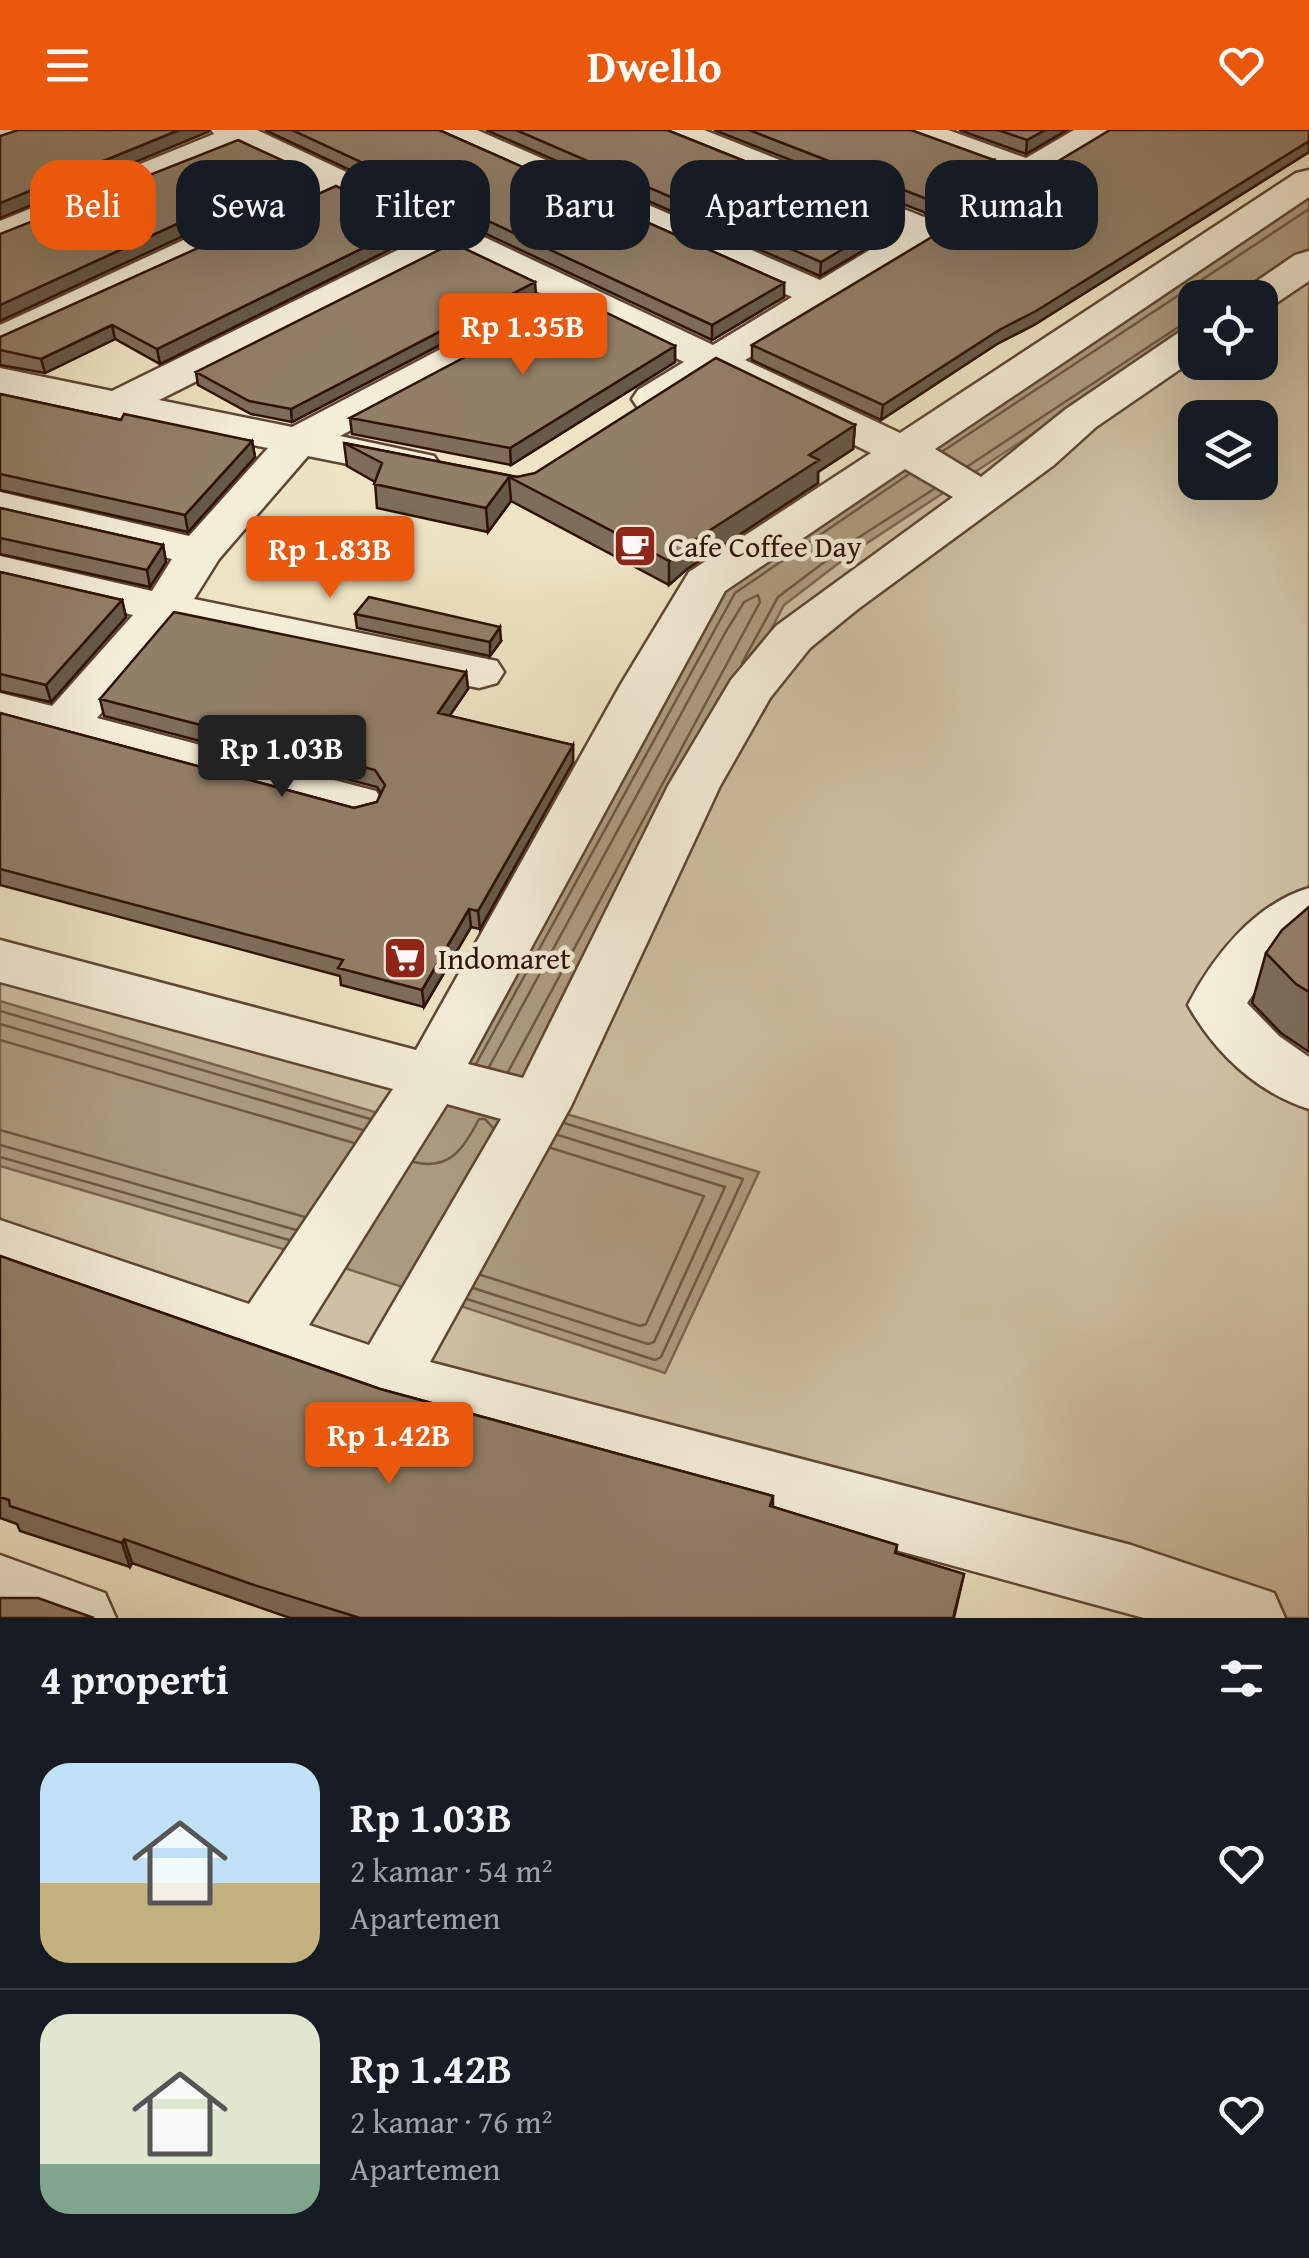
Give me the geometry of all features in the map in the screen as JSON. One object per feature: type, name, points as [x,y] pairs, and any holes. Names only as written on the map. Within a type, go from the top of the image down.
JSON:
[{"type":"street","points":[[0,137],[16,130]]},
{"type":"street","points":[[447,130],[824,296]]},
{"type":"street","points":[[673,130],[925,230]]},
{"type":"street","points":[[915,130],[998,160]]},
{"type":"street","points":[[1047,160],[1100,130]]},
{"type":"street","points":[[0,234],[235,132],[338,182]]},
{"type":"street","points":[[0,340],[338,182]]},
{"type":"street","points":[[264,1338],[408,1120],[706,582],[1309,182]]},
{"type":"street","points":[[618,422],[925,231]]},
{"type":"street","points":[[116,406],[430,250]]},
{"type":"street","points":[[479,250],[964,481],[980,494]]},
{"type":"street","points":[[1278,284],[1309,262]]},
{"type":"street","points":[[64,725],[165,608],[200,552],[298,440],[575,295]]},
{"type":"street","points":[[385,1380],[540,1106],[694,786],[749,692],[793,637],[980,494],[1038,456],[1081,418],[1178,352]]},
{"type":"street","points":[[0,380],[459,474]]},
{"type":"street","points":[[0,506],[200,552]]},
{"type":"street","points":[[0,570],[480,672]]},
{"type":"street","points":[[0,709],[358,804]]},
{"type":"street","points":[[1309,908],[1250,956],[1226,982],[1217,1005],[1234,1031],[1258,1055],[1309,1086]]},
{"type":"street","points":[[0,962],[540,1106]]},
{"type":"street","points":[[0,1247],[385,1380],[1130,1579],[1248,1618]]},
{"type":"street","points":[[0,1590],[78,1618]]},
{"type":"shaded area","points":[[1309,181],[1309,908],[1228,981],[1309,1086],[1309,1618],[1178,1618],[0,1247],[0,961],[430,1078],[646,684],[1178,280],[1178,380],[1278,380],[1278,280],[1179,280]]},
{"type":"water","points":[[1309,197],[1309,250],[1264,280],[1185,280]]},
{"type":"water","points":[[1178,285],[1178,338],[852,553],[784,605],[565,1018],[540,1106],[759,1172],[665,1373],[317,1259],[0,1166],[0,1001],[432,1129],[727,586]]},
{"type":"building","points":[[18,130],[179,130],[105,160],[30,160],[30,191],[0,203],[0,136]]},
{"type":"building","points":[[292,130],[439,130],[510,161],[510,231],[490,222],[490,160],[357,160]]},
{"type":"building","points":[[516,130],[667,130],[742,160],[670,160],[670,197],[650,188],[650,160],[585,160]]},
{"type":"building","points":[[749,130],[911,130],[994,160],[925,160],[925,198],[905,190],[905,160],[826,160]]},
{"type":"building","points":[[998,130],[1045,130],[1027,140]]},
{"type":"building","points":[[1110,130],[1309,130],[1309,141],[883,405],[752,345],[925,241],[925,250],[1098,250],[1098,160],[1060,160]]},
{"type":"building","points":[[238,140],[282,160],[187,160]]},
{"type":"building","points":[[176,164],[176,224],[156,234],[156,172]]},
{"type":"building","points":[[340,188],[340,250],[359,250],[157,349],[112,325],[41,359],[0,350],[0,337],[194,250],[320,250],[320,193]]},
{"type":"building","points":[[30,222],[30,250],[120,250],[0,305],[0,234]]},
{"type":"building","points":[[650,224],[670,232],[670,250],[710,250],[784,283],[712,325],[550,250],[650,250]]},
{"type":"building","points":[[439,250],[468,250],[535,282],[291,409],[249,401],[196,372]]},
{"type":"building","points":[[793,250],[841,250],[821,262]]},
{"type":"building","points":[[576,298],[675,346],[510,448],[350,418]]},
{"type":"building","points":[[716,358],[855,425],[809,455],[819,460],[687,545],[669,561],[509,477],[486,508],[374,484],[382,463],[344,443],[517,477],[535,473]]},
{"type":"building","points":[[0,394],[121,420],[124,414],[252,441],[185,515],[0,474]]},
{"type":"building","points":[[0,508],[163,545],[147,570],[0,538]]},
{"type":"building","points":[[0,572],[122,600],[46,685],[0,674]]},
{"type":"building","points":[[369,597],[500,627],[490,642],[355,614]]},
{"type":"building","points":[[174,612],[466,672],[438,713],[573,745],[478,911],[469,909],[422,990],[338,968],[343,960],[0,869],[0,713],[354,808],[377,802],[385,785],[375,770],[100,699]]},
{"type":"building","points":[[1309,907],[1309,992],[1266,953],[1282,930]]},
{"type":"building","points":[[0,1256],[380,1389],[773,1496],[770,1506],[897,1545],[895,1553],[964,1574],[953,1618],[360,1618],[124,1539],[122,1543],[10,1506],[9,1500],[0,1497]]},
{"type":"building","points":[[0,1598],[38,1598],[94,1618],[0,1618]]},
{"type":"place","name":"Cafe Coffee Day","points":[[635,546]]},
{"type":"place","name":"Indomaret","points":[[405,958]]}]
